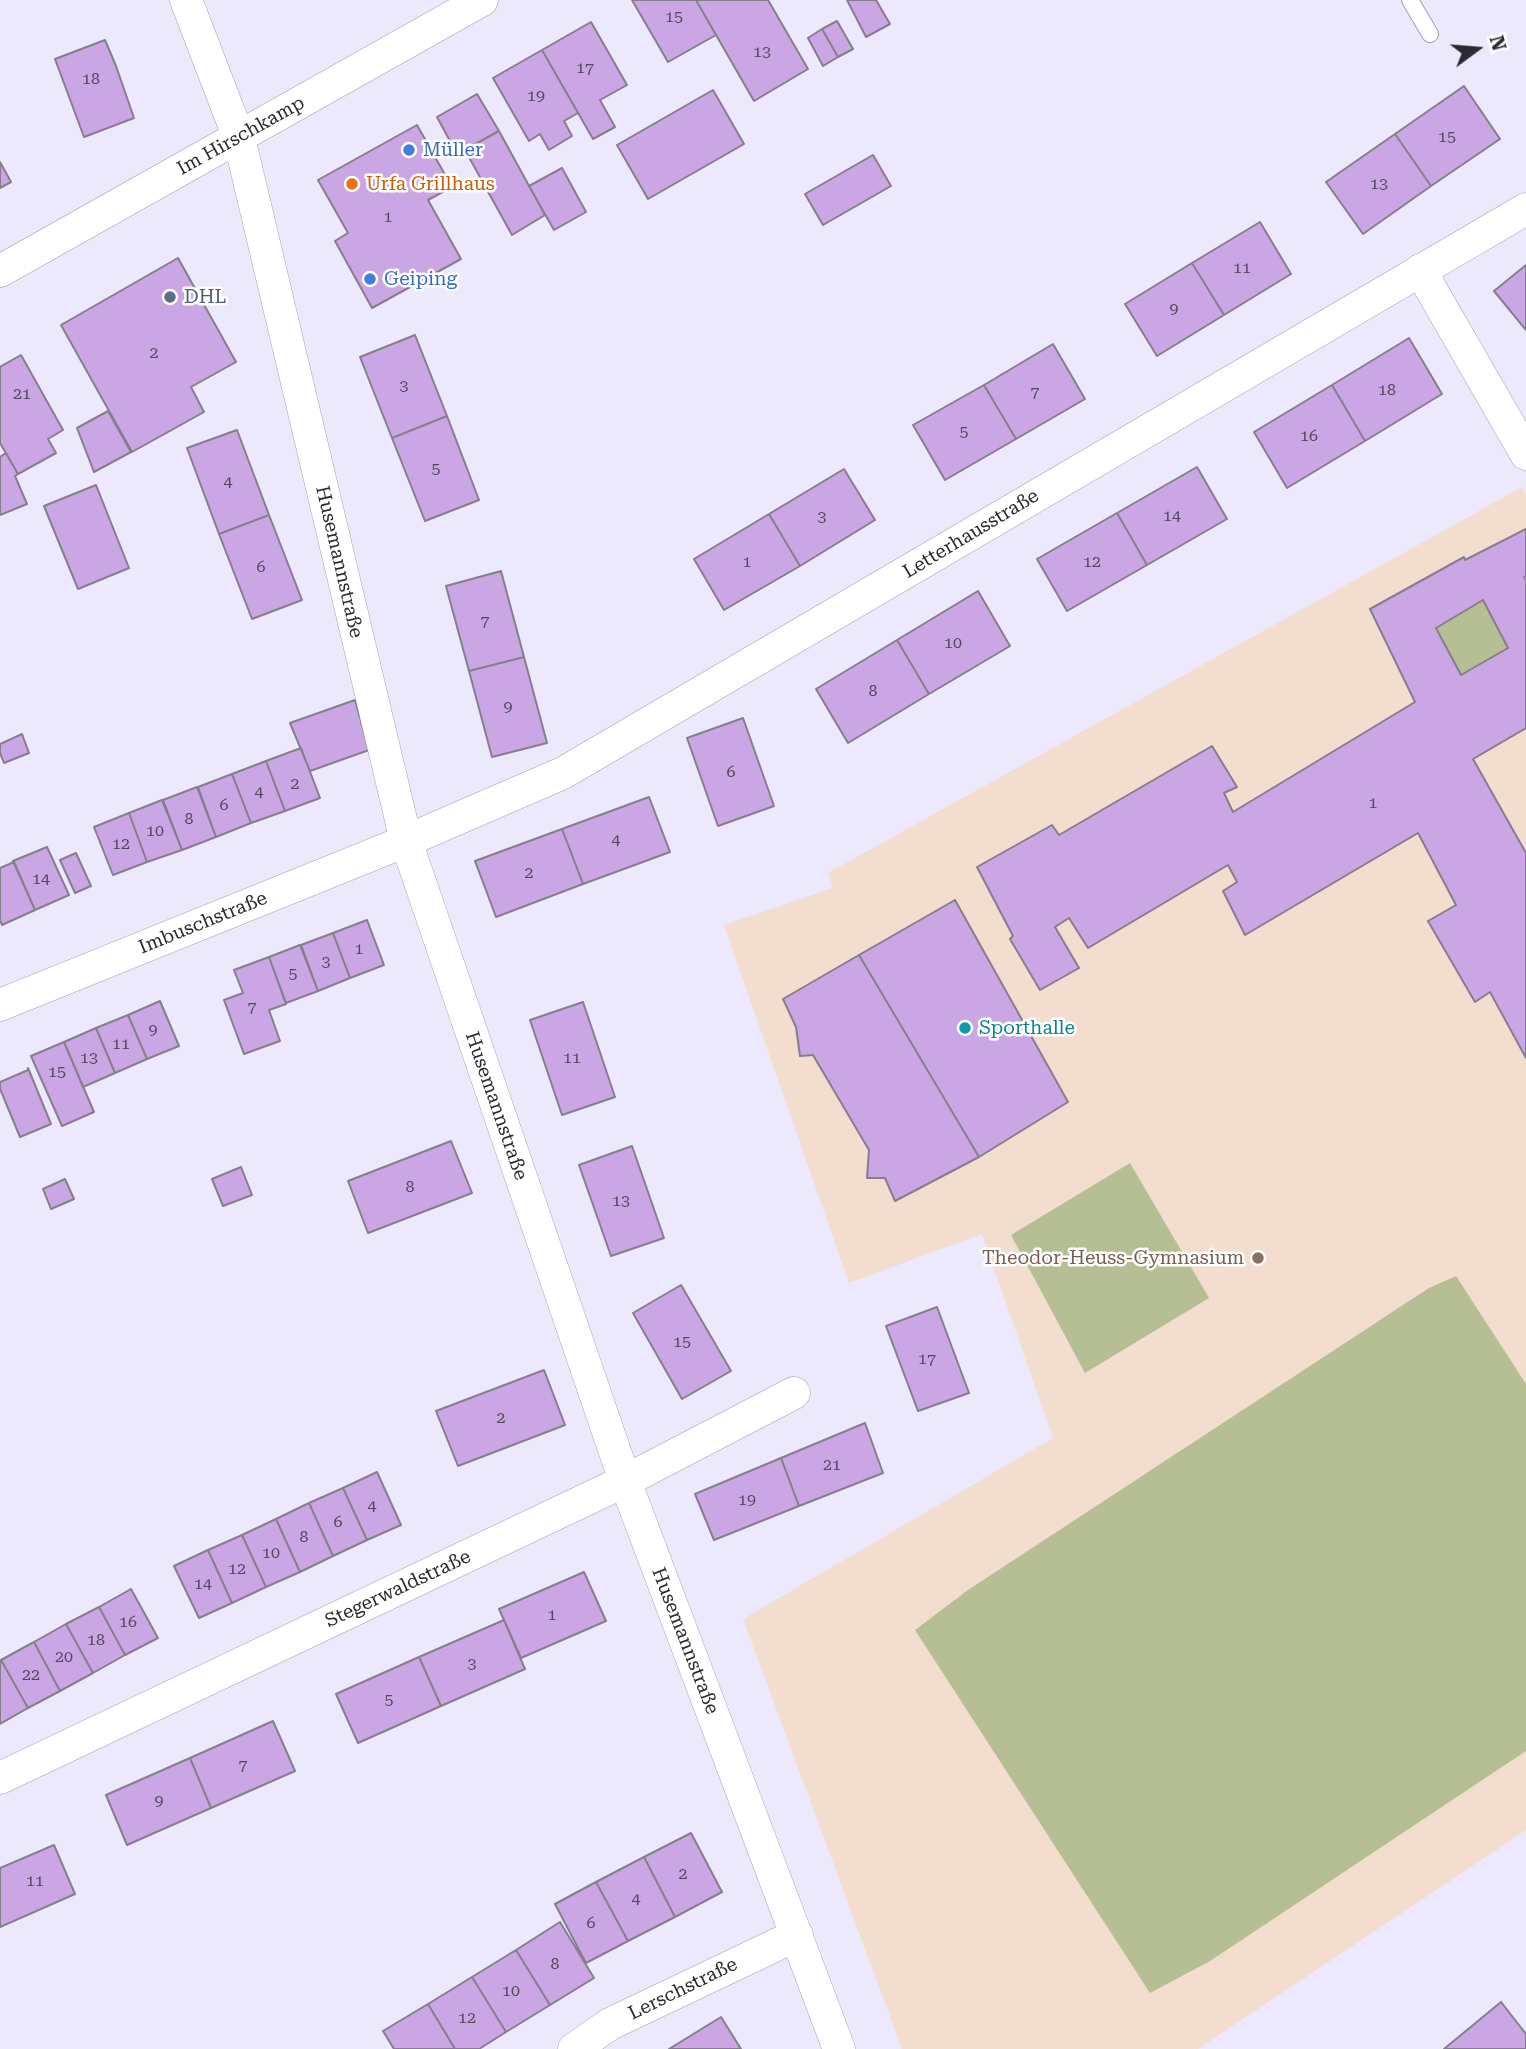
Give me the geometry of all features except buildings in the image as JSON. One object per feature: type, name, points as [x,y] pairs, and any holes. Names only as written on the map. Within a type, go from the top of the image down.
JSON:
[{"type":"street","name":"Husemannstraße","points":[[186,0],[239,138],[406,841],[625,1481],[839,2049]]},
{"type":"street","name":"Im Hirschkamp","points":[[0,271],[482,0]]},
{"type":"street","name":"Letterhausstraße","points":[[406,841],[564,773],[1526,209]]},
{"type":"street","points":[[1420,270],[1526,454]]},
{"type":"street","name":"Imbuschstraße","points":[[0,1004],[406,841]]},
{"type":"street","name":"Stegerwaldstraße","points":[[0,1778],[625,1481],[794,1393]]},
{"type":"street","name":"Lerschstraße","points":[[573,2049],[610,2024],[797,1935]]},
{"type":"lane","points":[[1410,0],[1430,34]]},
{"type":"shaded area","name":"Theodor-Heuss-Gymnasium","points":[[1522,487],[1526,495],[1526,1830],[1198,2049],[902,2049],[743,1619],[1053,1438],[982,1234],[849,1283],[724,925],[833,888],[828,873]]},
{"type":"green space","points":[[1483,600],[1508,648],[1461,675],[1436,628]]},
{"type":"green space","points":[[1130,1163],[1209,1298],[1085,1373],[1011,1235]]},
{"type":"green space","points":[[1456,1276],[1526,1384],[1526,1751],[1210,1961],[1150,1993],[915,1630],[968,1590],[1429,1288]]},
{"type":"place","name":"Müller","points":[[409,150]]},
{"type":"place","name":"Urfa Grillhaus","points":[[352,184]]},
{"type":"place","name":"Geiping","points":[[370,279]]},
{"type":"place","name":"DHL","points":[[170,297]]},
{"type":"place","name":"Sporthalle","points":[[965,1028]]},
{"type":"place","name":"Theodor-Heuss-Gymnasium","points":[[1258,1258]]}]
